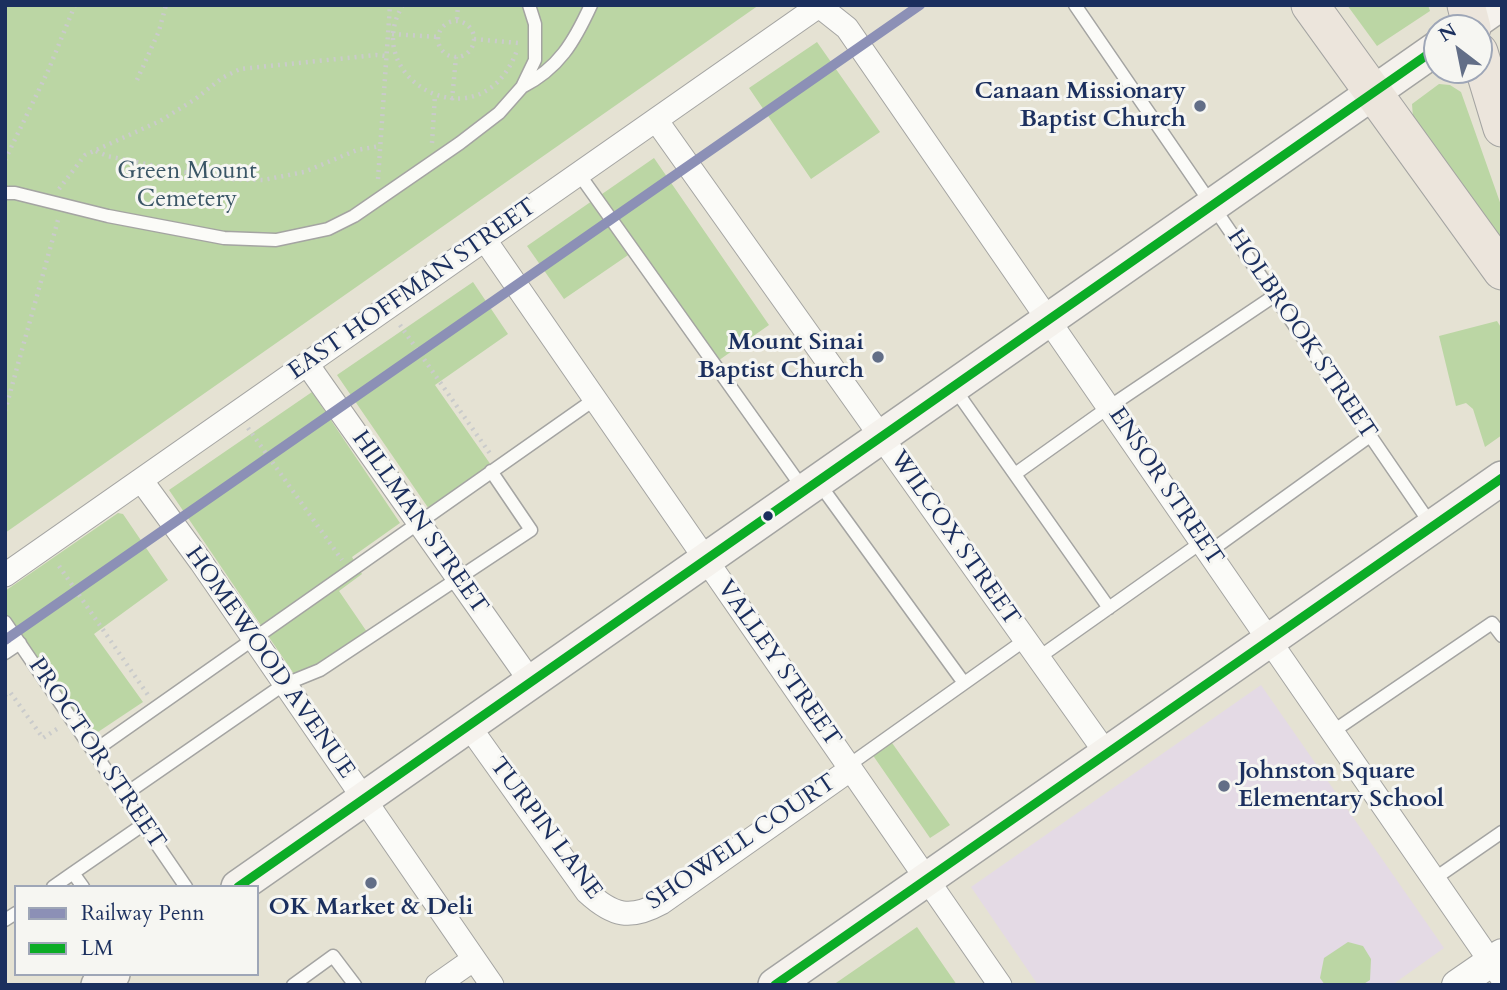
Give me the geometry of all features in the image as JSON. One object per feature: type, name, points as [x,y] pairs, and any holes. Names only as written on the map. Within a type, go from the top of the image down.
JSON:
[{"type":"main road","points":[[1314,7],[1372,94],[1502,271]]},
{"type":"main road","points":[[241,885],[1423,58]]},
{"type":"main road","points":[[1491,84],[1502,128]]},
{"type":"main road","points":[[775,985],[1502,478]]},
{"type":"street","name":"EAST HOFFMAN STREET","points":[[5,575],[819,5]]},
{"type":"street","name":"ENSOR STREET","points":[[819,5],[847,28],[1434,879],[1498,965]]},
{"type":"street","name":"WILCOX STREET","points":[[656,120],[1106,753]]},
{"type":"street","name":"VALLEY STREET","points":[[485,240],[1000,985]]},
{"type":"street","name":"HILLMAN STREET","points":[[307,364],[531,682]]},
{"type":"street","name":"HOMEWOOD AVENUE","points":[[141,480],[492,985]]},
{"type":"street","name":"TURPIN LANE","points":[[468,725],[587,892],[601,905],[615,912],[632,915]]},
{"type":"street","name":"SHOWELL COURT","points":[[632,915],[661,902],[850,767]]},
{"type":"street","points":[[437,985],[474,959]]},
{"type":"street","points":[[1457,985],[1498,965]]},
{"type":"lane","points":[[5,193],[224,238],[276,240],[328,229],[354,216],[499,113],[522,87],[535,60],[535,24],[529,5]]},
{"type":"lane","points":[[522,87],[549,72],[562,57],[580,30],[591,5]]},
{"type":"lane","name":"HOLBROOK STREET","points":[[1075,5],[1432,526]]},
{"type":"lane","points":[[579,174],[811,486],[964,683]]},
{"type":"lane","points":[[1015,474],[1274,296]]},
{"type":"lane","points":[[953,387],[1109,608]]},
{"type":"lane","points":[[94,751],[595,399]]},
{"type":"lane","points":[[850,767],[964,683],[1109,608],[1370,436]]},
{"type":"lane","points":[[124,795],[283,685],[320,670],[531,530],[495,468]]},
{"type":"lane","name":"PROCTOR STREET","points":[[5,622],[185,885]]},
{"type":"lane","points":[[1332,732],[1492,623],[1502,636]]},
{"type":"lane","points":[[5,653],[20,643]]},
{"type":"lane","points":[[56,885],[144,824]]},
{"type":"lane","points":[[1434,879],[1502,832]]},
{"type":"lane","points":[[73,873],[82,885]]},
{"type":"lane","points":[[293,985],[333,956],[355,985]]},
{"type":"path","points":[[5,160],[48,71],[75,5]]},
{"type":"path","points":[[137,80],[159,31],[166,5]]},
{"type":"path","points":[[390,5],[391,34],[396,54],[405,72],[419,87],[452,100],[478,95],[495,85],[509,70],[517,51],[518,30]]},
{"type":"path","points":[[376,201],[386,56],[398,13],[403,5]]},
{"type":"path","points":[[457,19],[458,5]]},
{"type":"path","points":[[457,19],[469,26],[474,39],[467,53],[456,57],[440,48],[438,37],[443,26],[457,19]]},
{"type":"path","points":[[391,34],[438,37]]},
{"type":"path","points":[[474,39],[518,43]]},
{"type":"path","points":[[5,411],[63,205],[59,189],[85,155],[160,121],[194,100],[222,78],[240,69],[386,56]]},
{"type":"path","points":[[452,100],[456,57]]},
{"type":"path","points":[[430,163],[435,95]]},
{"type":"path","points":[[95,150],[107,156],[218,178],[263,180],[304,172],[357,150],[380,146]]},
{"type":"path","points":[[397,321],[495,468]]},
{"type":"path","points":[[247,427],[349,570]]},
{"type":"path","points":[[59,566],[156,707]]},
{"type":"path","points":[[5,695],[10,692],[43,738],[72,719]]},
{"type":"shaded area","name":"Johnston Square Elementary School","points":[[1261,685],[1444,948],[1392,985],[1038,985],[971,887]]},
{"type":"green space","name":"Green Mount Cemetery","points":[[5,5],[759,5],[5,533]]},
{"type":"green space","points":[[1347,5],[1428,5],[1430,11],[1377,46]]},
{"type":"green space","points":[[817,42],[880,132],[811,179],[749,88]]},
{"type":"green space","points":[[1439,84],[1450,85],[1461,92],[1502,208],[1502,247],[1413,118],[1412,104]]},
{"type":"green space","points":[[654,158],[769,325],[715,363],[637,249],[564,299],[527,246]]},
{"type":"green space","points":[[473,282],[508,334],[435,385],[491,465],[429,509],[337,375]]},
{"type":"green space","points":[[1497,321],[1502,329],[1502,435],[1485,447],[1473,409],[1466,403],[1456,406],[1439,336]]},
{"type":"green space","points":[[312,392],[400,523],[352,557],[362,574],[339,591],[367,632],[313,668],[294,674],[169,490]]},
{"type":"green space","points":[[118,513],[123,514],[168,580],[94,634],[143,702],[92,736],[5,615],[5,591]]},
{"type":"green space","points":[[890,740],[950,825],[930,838],[872,754]]},
{"type":"green space","points":[[917,927],[957,985],[833,985]]},
{"type":"green space","points":[[1348,942],[1363,946],[1371,959],[1370,980],[1362,985],[1325,985],[1320,978],[1324,958]]},
{"type":"rail line","name":"Penn","points":[[5,640],[920,5]]},
{"type":"transit line","name":"LM","points":[[241,885],[1423,58]]},
{"type":"transit line","name":"LM","points":[[775,985],[1502,478]]},
{"type":"place","name":"Canaan Missionary Baptist Church","points":[[1200,106]]},
{"type":"place","name":"Mount Sinai Baptist Church","points":[[878,357]]},
{"type":"place","name":"Johnston Square Elementary School","points":[[1224,786]]},
{"type":"place","name":"OK Market & Deli","points":[[371,883]]}]
